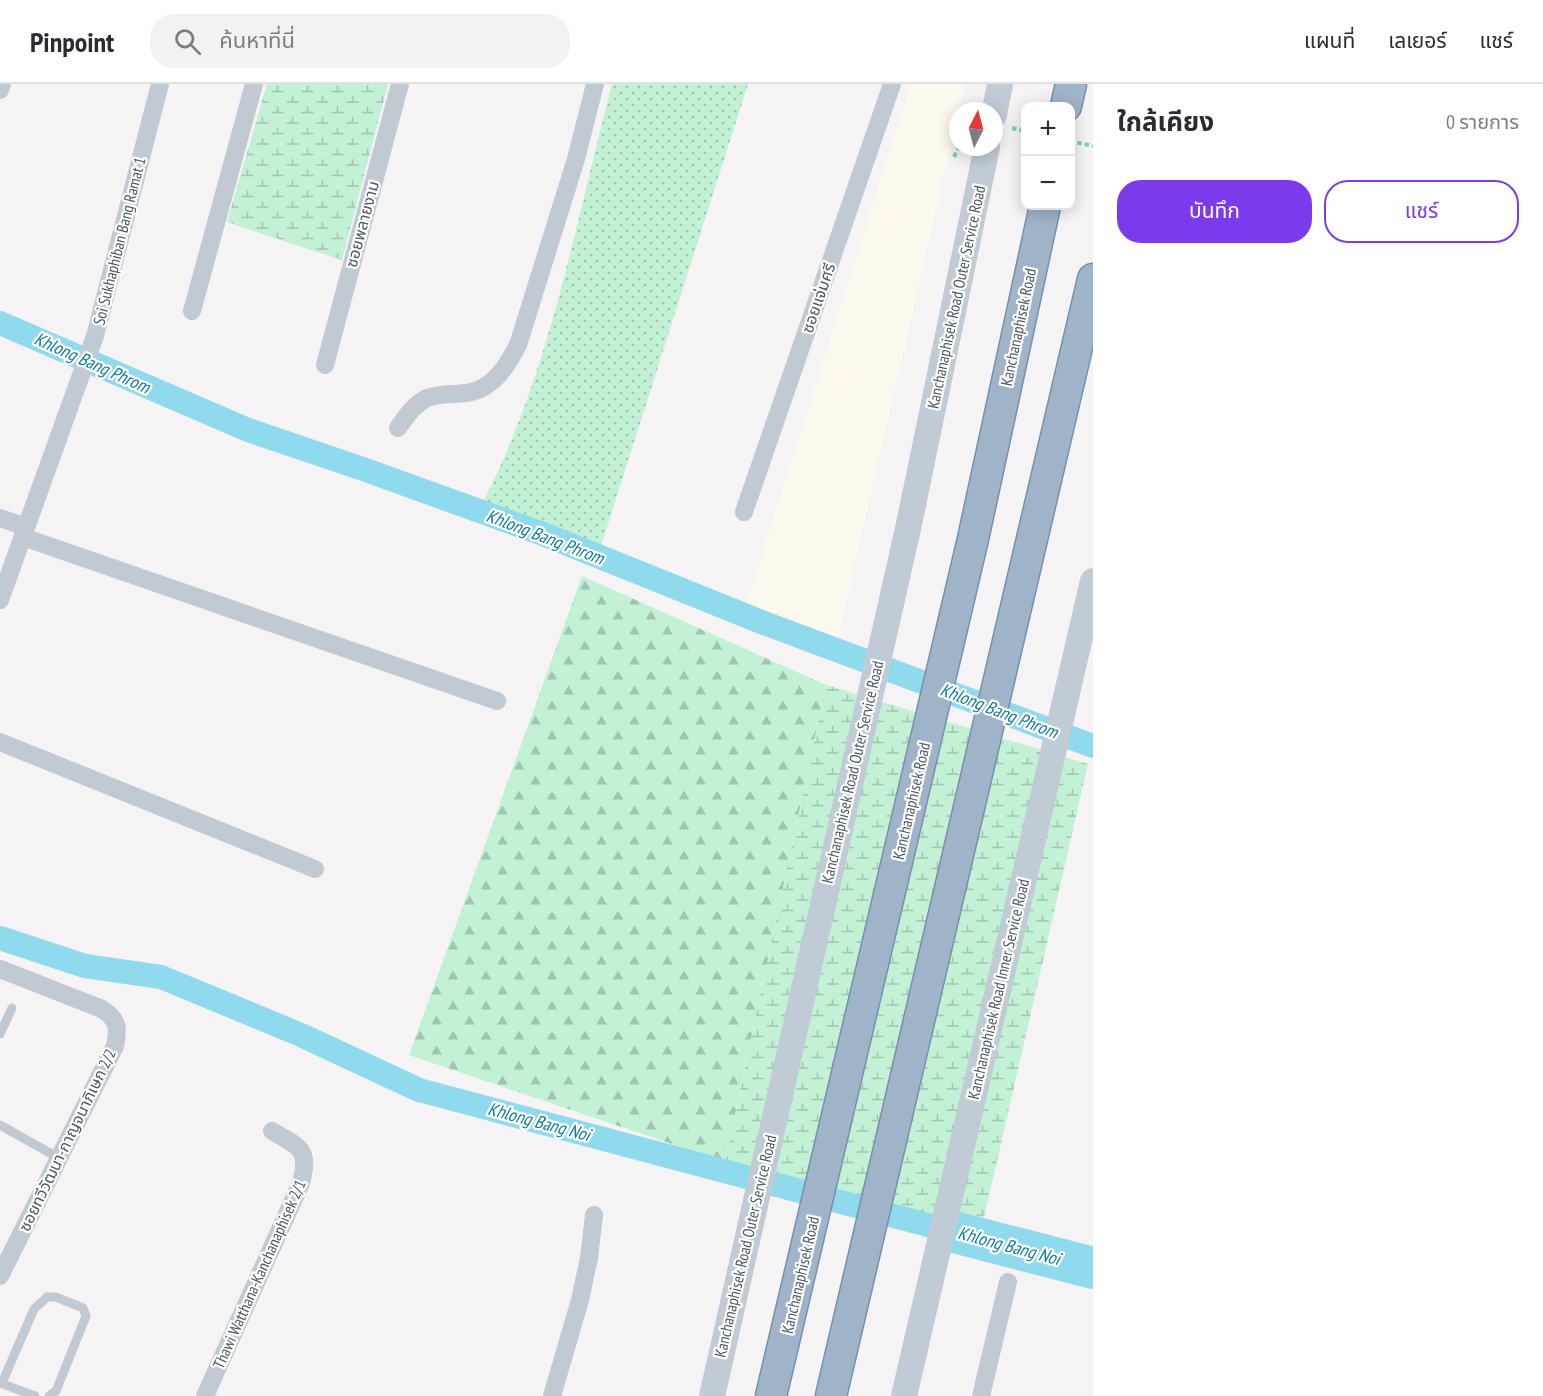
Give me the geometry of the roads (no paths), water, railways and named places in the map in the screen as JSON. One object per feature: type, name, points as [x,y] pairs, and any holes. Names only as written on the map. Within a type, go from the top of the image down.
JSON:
[{"type":"highway","points":[[1067,102],[1071,84]]},
{"type":"highway","name":"Kanchanaphisek Road","points":[[774,1384],[973,539],[1044,210]]},
{"type":"highway","points":[[833,1390],[1093,279]]},
{"type":"main road","points":[[997,102],[1000,84]]},
{"type":"main road","name":"Kanchanaphisek Road Outer Service Road","points":[[712,1396],[909,524],[985,156]]},
{"type":"main road","name":"Kanchanaphisek Road Inner Service Road","points":[[904,1396],[1093,581]]},
{"type":"street","points":[[0,90],[2,84]]},
{"type":"street","name":"Soi Sukhaphiban Bang Ramat 1","points":[[0,600],[95,336],[160,84]]},
{"type":"street","points":[[192,311],[254,84]]},
{"type":"street","name":"ซอยพลายงาม","points":[[325,365],[400,84]]},
{"type":"street","points":[[398,428],[410,411],[427,399],[485,387],[504,370],[518,345],[576,159],[595,84]]},
{"type":"street","name":"ซอยแจ่มศรี","points":[[744,512],[892,84]]},
{"type":"street","points":[[0,518],[25,532],[497,701]]},
{"type":"street","points":[[0,742],[315,868]]},
{"type":"street","name":"ซอยทวีวัฒนา-กาญจนาภิเษก 2/2","points":[[0,969],[102,1009],[114,1018],[119,1028],[115,1046],[0,1276]]},
{"type":"street","name":"Thawi Watthana-Kanchanaphisek 2/1","points":[[205,1396],[301,1184],[305,1166],[304,1155],[298,1146],[272,1131]]},
{"type":"street","points":[[552,1396],[580,1300],[589,1258],[594,1215]]},
{"type":"street","points":[[981,1396],[1008,1282]]},
{"type":"lane","points":[[0,1034],[12,1008]]},
{"type":"lane","points":[[0,1125],[59,1158]]},
{"type":"lane","points":[[35,1396],[1,1383],[34,1308],[47,1297],[56,1297],[83,1308],[86,1316],[57,1391],[49,1396]]},
{"type":"waterway","name":"Khlong Bang Phrom","points":[[0,323],[248,430],[543,534],[764,623],[1093,746]]},
{"type":"waterway","name":"Khlong Bang Noi","points":[[0,938],[85,966],[161,977],[301,1035],[419,1090],[954,1232]]},
{"type":"waterway","name":"Khlong Bang Noi","points":[[954,1232],[1093,1268]]}]
